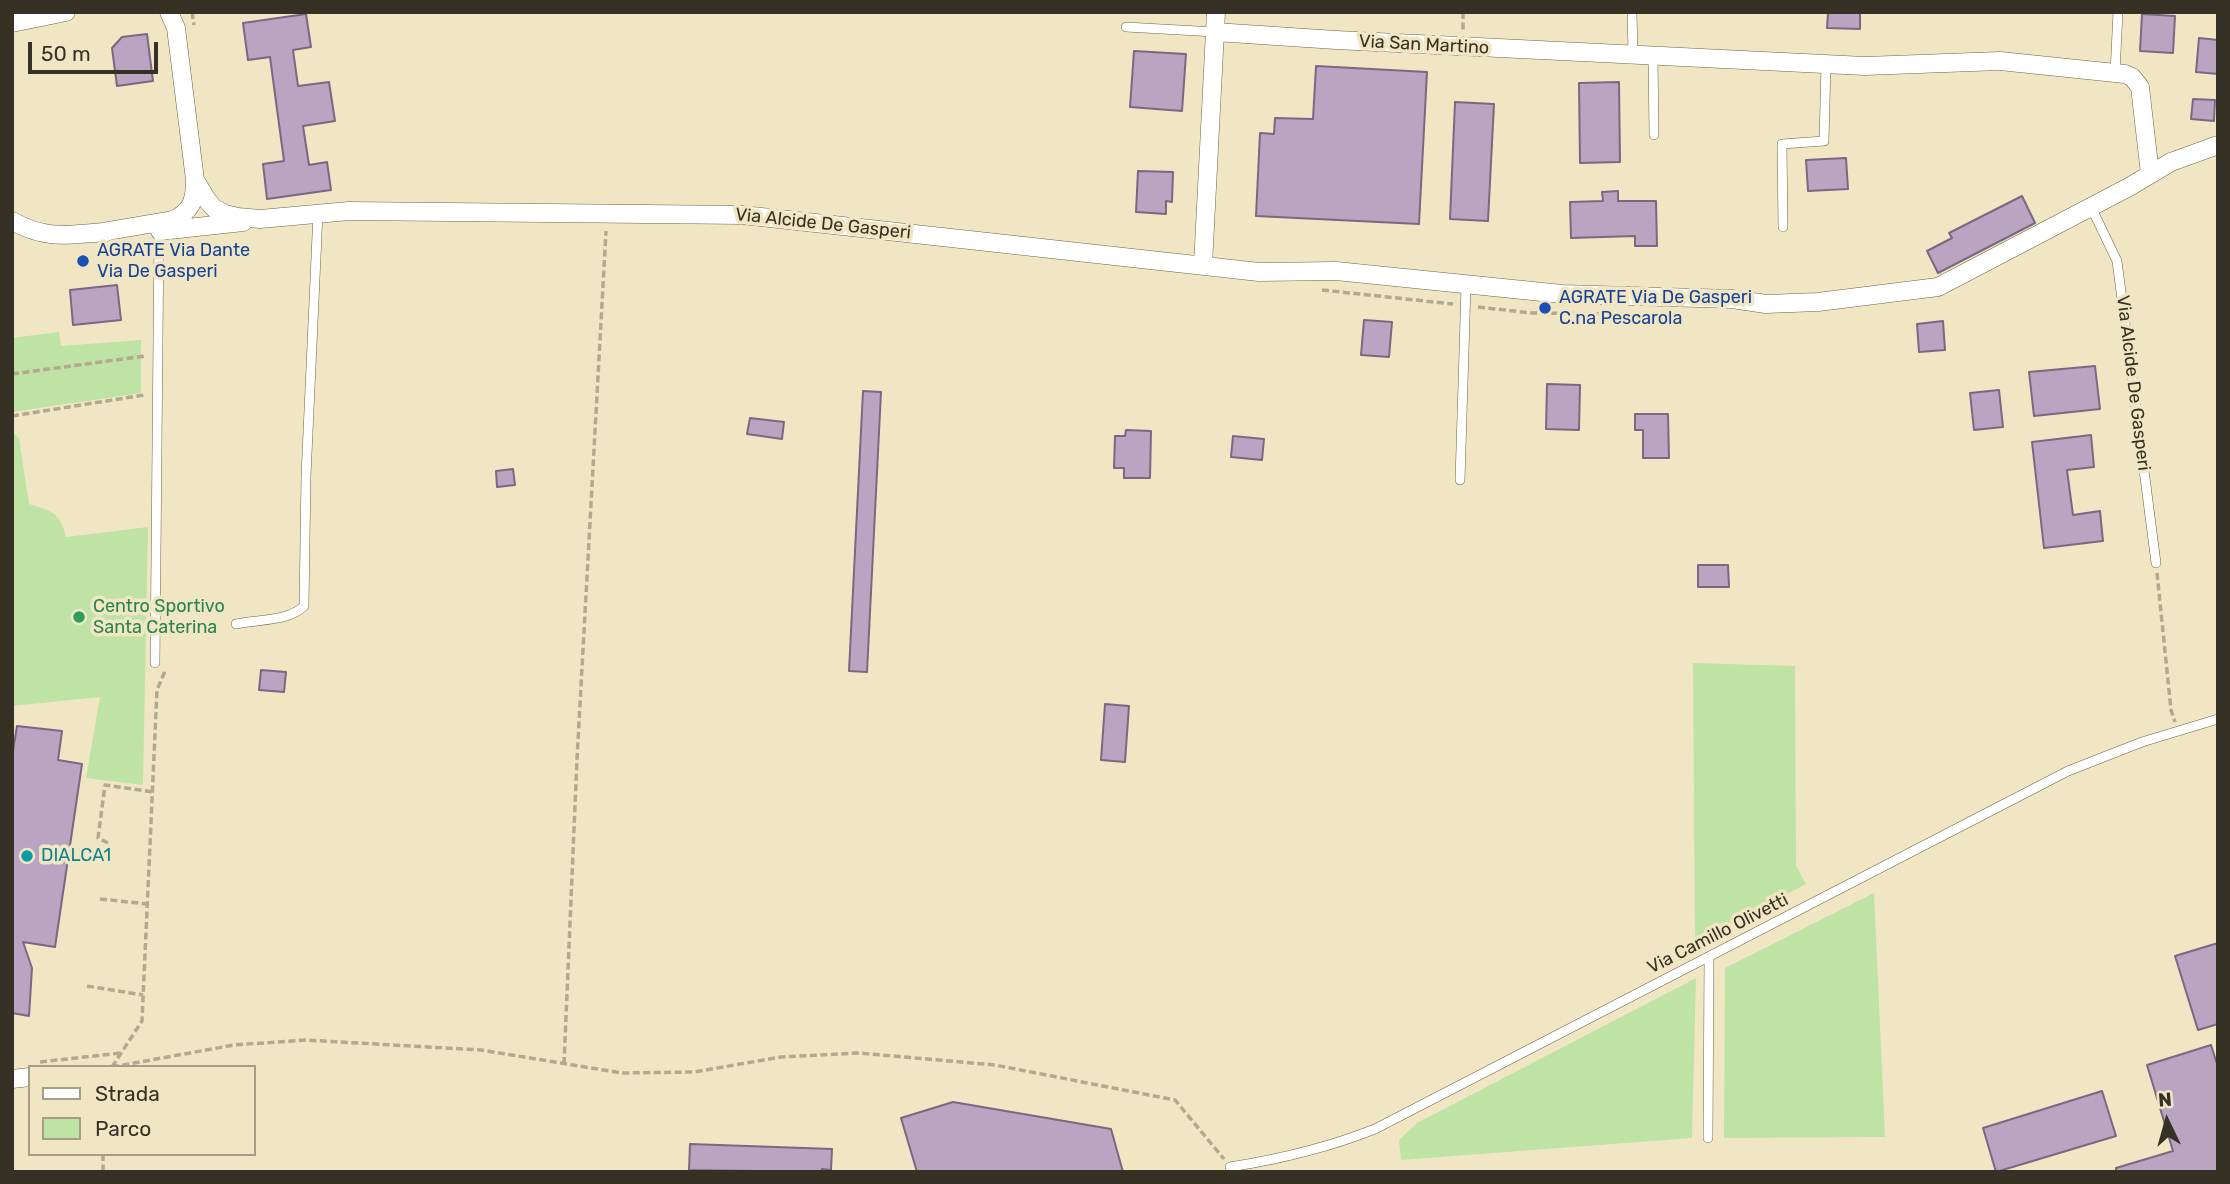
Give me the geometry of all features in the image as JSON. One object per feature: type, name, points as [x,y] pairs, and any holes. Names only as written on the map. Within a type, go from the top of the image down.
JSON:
[{"type":"street","points":[[12,23],[65,12]]},
{"type":"street","points":[[96,233],[155,224],[180,217],[194,201],[195,180],[176,28],[169,12]]},
{"type":"street","points":[[1203,265],[1216,12]]},
{"type":"street","name":"Via San Martino","points":[[1215,32],[1826,64],[1896,66],[2000,61],[2115,73]]},
{"type":"street","points":[[2115,73],[2132,77],[2140,88],[2150,174]]},
{"type":"street","name":"Via Alcide De Gasperi","points":[[195,180],[207,201],[219,211],[238,217],[260,219],[349,211],[743,215],[1259,272],[1336,271],[1562,294],[1732,299],[1779,304],[1918,291],[1947,284],[2180,158],[2218,145]]},
{"type":"street","points":[[12,220],[45,234],[159,231],[221,226],[260,219]]},
{"type":"lane","points":[[1632,12],[1633,55]]},
{"type":"lane","points":[[2115,73],[2118,12]]},
{"type":"lane","name":"Via San Martino","points":[[1126,27],[1215,32]]},
{"type":"lane","points":[[1653,56],[1654,135]]},
{"type":"lane","points":[[1783,227],[1782,144],[1824,141],[1826,64]]},
{"type":"lane","name":"Via Alcide De Gasperi","points":[[2091,207],[2117,261],[2156,564]]},
{"type":"lane","points":[[236,624],[280,618],[298,613],[304,606],[306,475],[318,213]]},
{"type":"lane","points":[[155,663],[159,231]]},
{"type":"lane","points":[[1460,480],[1466,286]]},
{"type":"lane","name":"Via Camillo Olivetti","points":[[1230,1167],[1299,1155],[1336,1145],[1375,1129],[2068,771],[2129,746],[2218,719]]},
{"type":"lane","points":[[1708,1138],[1709,957]]},
{"type":"path","points":[[192,12],[195,33]]},
{"type":"path","points":[[564,1064],[577,759],[607,228]]},
{"type":"path","points":[[12,374],[157,356]]},
{"type":"path","points":[[12,416],[137,397],[156,391]]},
{"type":"path","points":[[2156,564],[2171,710],[2179,730]]},
{"type":"path","points":[[113,1065],[142,1021],[157,690],[165,674],[166,661]]},
{"type":"path","points":[[108,843],[98,838],[105,785],[153,792]]},
{"type":"path","points":[[100,899],[148,904]]},
{"type":"path","points":[[87,986],[143,995]]},
{"type":"path","points":[[123,1065],[234,1045],[305,1040],[481,1050],[622,1073],[694,1072],[781,1057],[859,1053],[995,1065],[1175,1100],[1230,1167]]},
{"type":"path","points":[[60,1065],[121,1053]]},
{"type":"green space","points":[[59,332],[61,346],[141,340],[141,393],[12,412],[12,338]]},
{"type":"green space","name":"Centro Sportivo Santa Caterina","points":[[12,431],[19,438],[29,504],[58,517],[66,537],[148,527],[143,785],[86,778],[100,697],[12,706]]},
{"type":"green space","points":[[1693,663],[1795,666],[1796,866],[1806,884],[1695,942]]},
{"type":"green space","points":[[1874,893],[1885,1137],[1724,1138],[1725,968]]},
{"type":"green space","points":[[1696,978],[1692,1138],[1401,1160],[1399,1140],[1417,1123]]},
{"type":"building","points":[[1828,12],[1860,12],[1860,29],[1827,28]]},
{"type":"building","points":[[306,14],[311,47],[293,50],[298,86],[329,82],[335,121],[303,126],[309,165],[327,162],[331,190],[267,199],[263,164],[284,161],[270,57],[248,60],[243,23]]},
{"type":"building","points":[[2142,14],[2175,16],[2173,53],[2140,51]]},
{"type":"building","points":[[147,34],[153,81],[117,86],[112,48],[122,37]]},
{"type":"building","points":[[2199,38],[2218,40],[2218,74],[2196,72]]},
{"type":"building","points":[[1134,51],[1186,54],[1182,111],[1130,107]]},
{"type":"building","points":[[1316,66],[1427,72],[1419,224],[1256,216],[1260,133],[1274,134],[1275,118],[1313,119]]},
{"type":"building","points":[[1619,82],[1620,162],[1580,163],[1579,83]]},
{"type":"building","points":[[2193,99],[2215,100],[2214,121],[2191,119]]},
{"type":"building","points":[[1455,102],[1494,104],[1488,221],[1450,219]]},
{"type":"building","points":[[1846,158],[1848,189],[1808,191],[1806,160]]},
{"type":"building","points":[[1138,171],[1173,172],[1172,202],[1166,201],[1166,214],[1136,212]]},
{"type":"building","points":[[1618,191],[1618,201],[1656,201],[1657,246],[1635,246],[1635,236],[1571,238],[1570,202],[1603,201],[1602,192]]},
{"type":"building","points":[[2022,196],[2035,223],[1938,273],[1927,251],[1952,238],[1949,233]]},
{"type":"building","points":[[117,285],[121,320],[73,325],[70,290]]},
{"type":"building","points":[[1364,320],[1392,322],[1389,357],[1361,355]]},
{"type":"building","points":[[1943,321],[1945,350],[1919,352],[1917,324]]},
{"type":"building","points":[[2095,366],[2100,409],[2034,416],[2029,372]]},
{"type":"building","points":[[1547,384],[1580,385],[1579,430],[1546,429]]},
{"type":"building","points":[[1999,390],[2003,427],[1974,430],[1970,393]]},
{"type":"building","points":[[863,391],[881,392],[867,672],[849,671]]},
{"type":"building","points":[[1635,414],[1668,414],[1669,458],[1643,458],[1643,430],[1635,430]]},
{"type":"building","points":[[750,418],[784,422],[782,439],[747,434]]},
{"type":"building","points":[[1126,430],[1151,431],[1150,478],[1124,478],[1124,468],[1114,468],[1115,436],[1125,436]]},
{"type":"building","points":[[2091,435],[2094,467],[2067,470],[2073,515],[2100,511],[2103,541],[2044,548],[2032,442]]},
{"type":"building","points":[[1233,436],[1264,439],[1262,460],[1231,457]]},
{"type":"building","points":[[513,469],[515,485],[497,487],[496,471]]},
{"type":"building","points":[[1698,565],[1728,565],[1729,587],[1698,587]]},
{"type":"building","points":[[261,670],[286,672],[284,692],[259,690]]},
{"type":"building","points":[[1105,704],[1129,706],[1125,762],[1101,760]]},
{"type":"building","name":"DIALCA1","points":[[17,726],[62,731],[58,760],[82,764],[55,947],[23,942],[32,968],[29,1016],[12,1013],[12,757]]},
{"type":"building","points":[[2218,943],[2218,1024],[2198,1030],[2175,956]]},
{"type":"building","points":[[2211,1045],[2218,1067],[2218,1172],[2116,1172],[2116,1168],[2173,1151],[2147,1065]]},
{"type":"building","points":[[2102,1091],[2116,1136],[1996,1172],[1983,1128]]},
{"type":"building","points":[[953,1102],[1111,1129],[1123,1172],[917,1172],[901,1118]]},
{"type":"building","points":[[690,1144],[832,1149],[831,1170],[689,1170]]},
{"type":"place","name":"AGRATE Via Dante Via De Gasperi","points":[[83,261]]},
{"type":"place","name":"AGRATE Via De Gasperi C.na Pescarola","points":[[1545,308]]},
{"type":"place","name":"Centro Sportivo Santa Caterina","points":[[79,617]]},
{"type":"place","name":"DIALCA1","points":[[27,856]]}]
